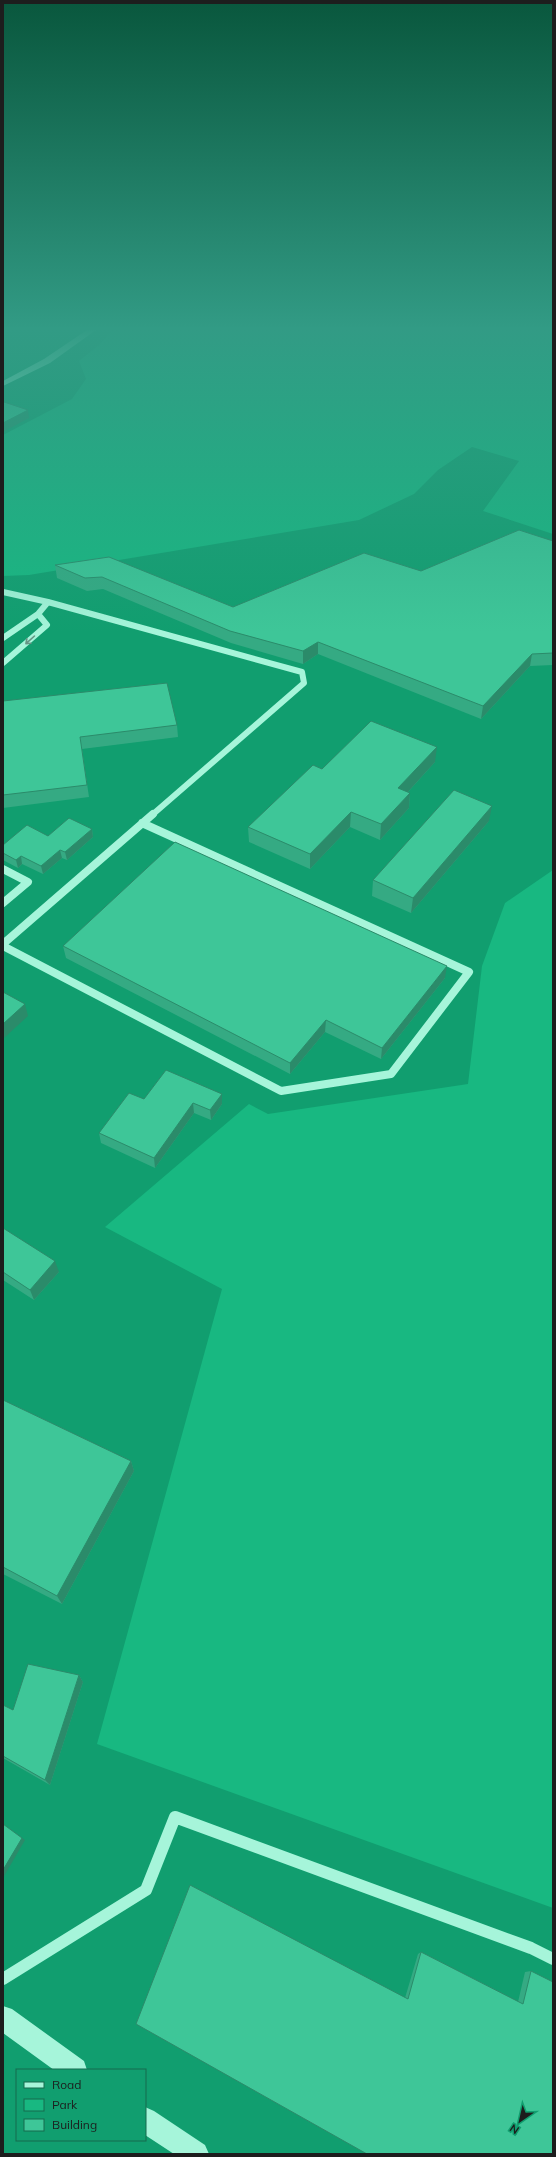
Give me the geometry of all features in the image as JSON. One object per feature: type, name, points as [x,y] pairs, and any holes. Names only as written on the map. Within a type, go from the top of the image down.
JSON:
[{"type":"street","points":[[3,2018],[75,2069]]},
{"type":"street","points":[[146,2121],[196,2154]]},
{"type":"lane","points":[[3,592],[48,602],[302,672],[304,682],[142,823],[3,945],[281,1091],[391,1074],[469,972],[142,823]]},
{"type":"lane","points":[[3,638],[38,614],[48,602]]},
{"type":"lane","points":[[3,663],[46,624],[38,614]]},
{"type":"lane","points":[[3,869],[28,882],[3,903]]},
{"type":"lane","points":[[3,1979],[146,1890],[175,1817],[531,1948],[553,1959]]},
{"type":"green space","points":[[11,431],[553,431],[553,534],[483,511],[519,461],[472,447],[438,470],[414,494],[359,520],[29,575],[3,576],[3,435]]},
{"type":"green space","points":[[553,870],[553,1908],[97,1744],[222,1289],[105,1227],[249,1104],[268,1114],[468,1084],[482,966],[505,903]]},
{"type":"building","points":[[519,530],[553,541],[553,653],[532,654],[483,706],[318,642],[303,651],[230,631],[102,577],[85,578],[55,565],[109,557],[233,607],[364,553],[421,571]]},
{"type":"building","points":[[167,683],[177,725],[80,737],[87,785],[3,795],[3,701]]},
{"type":"building","points":[[371,721],[437,747],[398,788],[410,793],[381,824],[351,812],[310,854],[248,827],[313,765],[322,769]]},
{"type":"building","points":[[454,790],[492,806],[413,898],[373,880]]},
{"type":"building","points":[[69,818],[92,829],[65,852],[60,850],[41,866],[21,856],[16,860],[3,853],[3,845],[27,825],[48,836]]},
{"type":"building","points":[[175,842],[447,966],[382,1048],[326,1020],[290,1063],[63,946]]},
{"type":"building","points":[[3,992],[25,1004],[3,1024]]},
{"type":"building","points":[[166,1070],[222,1094],[210,1110],[193,1103],[154,1158],[99,1133],[129,1093],[144,1099]]},
{"type":"building","points":[[3,1228],[55,1261],[30,1290],[3,1272]]},
{"type":"building","points":[[3,1400],[131,1461],[57,1596],[3,1567]]},
{"type":"building","points":[[28,1664],[79,1675],[45,1780],[3,1756],[3,1705],[13,1710]]},
{"type":"building","points":[[3,1824],[22,1838],[3,1870]]},
{"type":"building","points":[[190,1885],[408,1999],[421,1952],[523,2004],[531,1971],[553,1982],[553,2154],[367,2154],[136,2024]]}]
